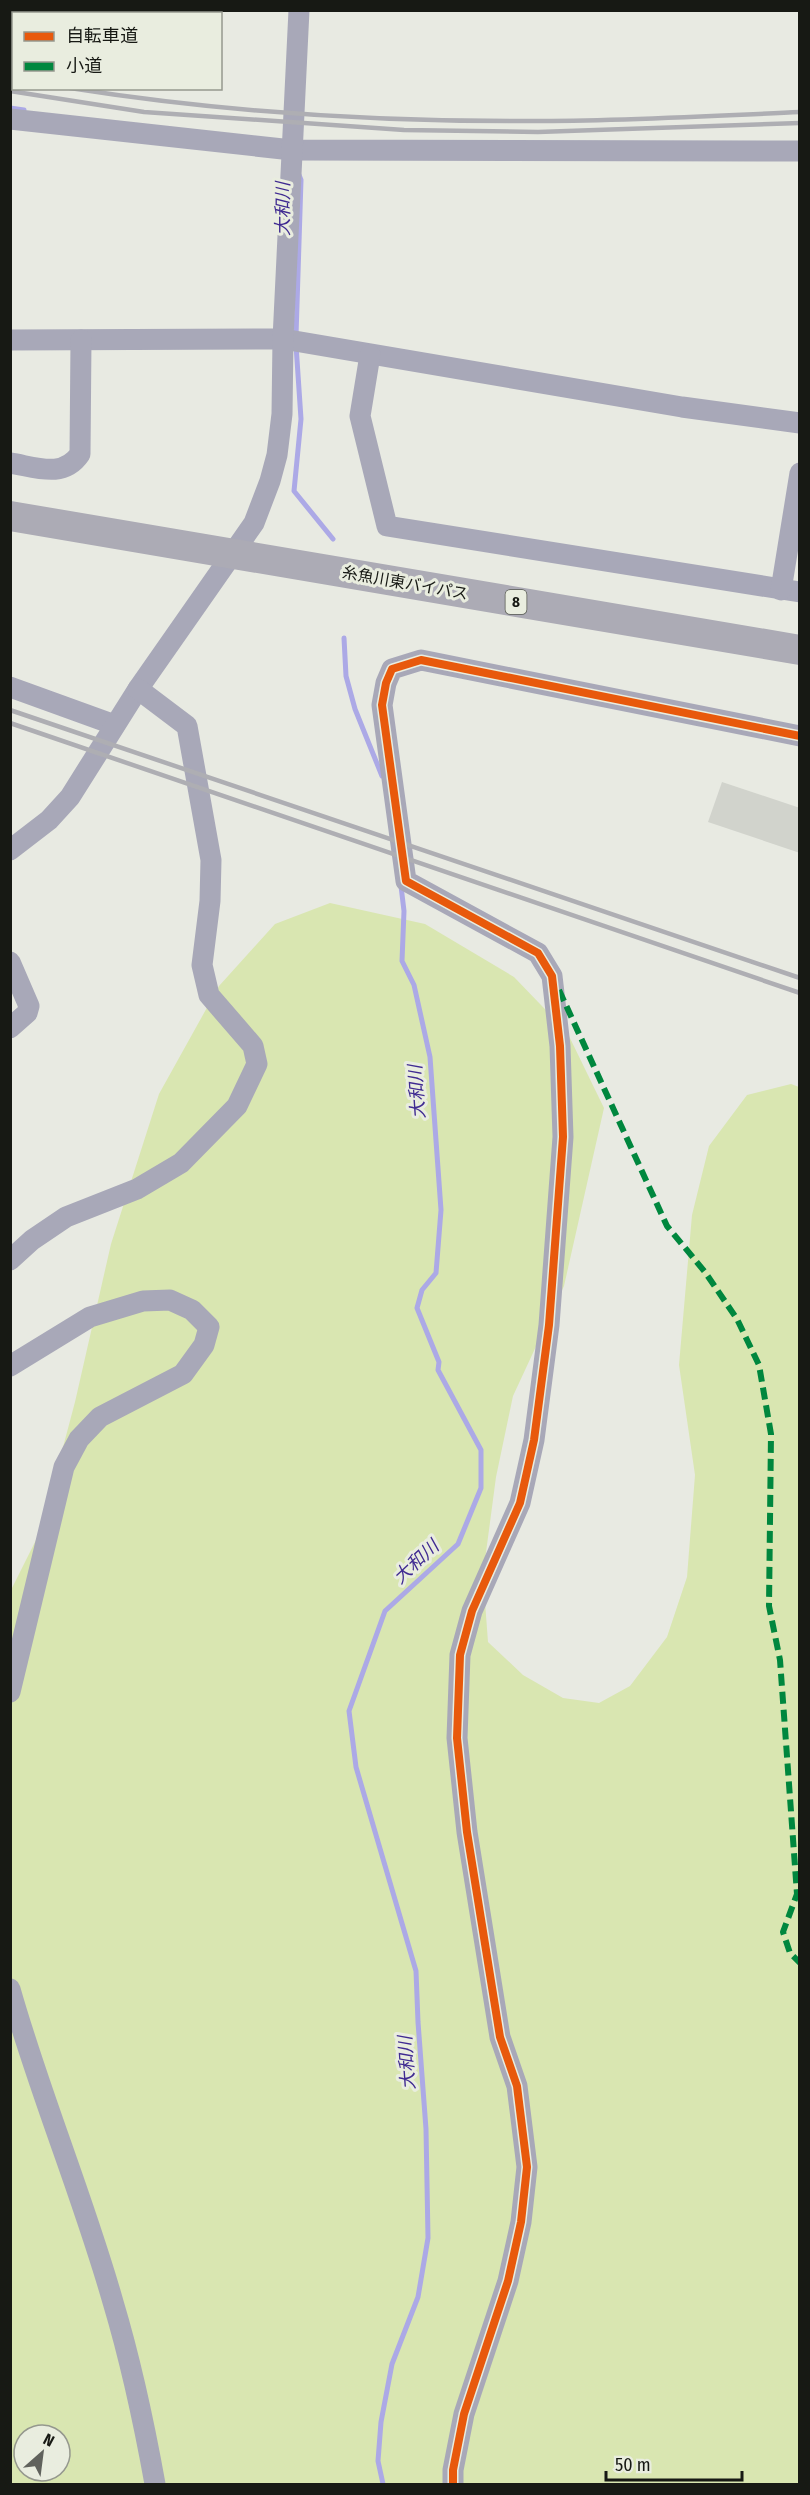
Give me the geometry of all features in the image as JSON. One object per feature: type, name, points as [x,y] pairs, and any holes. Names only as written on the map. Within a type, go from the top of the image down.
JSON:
[{"type":"highway","points":[[148,12],[166,10]]},
{"type":"highway","name":"糸魚川東バイパス","points":[[10,516],[800,650]]},
{"type":"street","points":[[10,850],[49,820],[70,797],[138,689],[254,523],[270,481],[277,455],[282,414],[283,339],[299,10]]},
{"type":"street","points":[[10,119],[292,150],[800,151]]},
{"type":"street","points":[[10,340],[283,339],[670,405],[800,423]]},
{"type":"street","points":[[10,463],[59,470],[71,466],[80,454],[81,340]]},
{"type":"street","points":[[369,355],[360,416],[387,526],[790,591],[800,473]]},
{"type":"street","points":[[453,2484],[453,2470],[464,2414],[508,2281],[521,2222],[527,2168],[517,2086],[500,2037],[467,1832],[457,1738],[460,1655],[472,1611],[520,1503],[534,1440],[549,1325],[563,1137],[560,1046],[552,976],[538,952],[406,881],[381,705],[392,669],[421,660],[800,736]]},
{"type":"street","points":[[10,687],[115,725]]},
{"type":"street","points":[[10,1260],[32,1240],[66,1217],[137,1189],[182,1163],[237,1106],[257,1064],[253,1046],[209,995],[202,965],[210,901],[211,860],[187,726],[138,689]]},
{"type":"street","points":[[10,962],[29,1006],[27,1012],[10,1028]]},
{"type":"street","points":[[10,1366],[90,1317],[143,1301],[170,1300],[192,1310],[209,1327],[204,1345],[183,1374],[100,1417],[79,1439],[64,1467],[10,1692]]},
{"type":"street","points":[[10,1989],[26,2044],[113,2301],[142,2413],[155,2484]]},
{"type":"green space","points":[[330,903],[425,924],[514,977],[567,1032],[604,1108],[564,1286],[513,1396],[496,1477],[483,1575],[488,1642],[523,1675],[563,1698],[599,1703],[630,1686],[667,1637],[687,1577],[695,1475],[679,1365],[692,1215],[709,1146],[747,1095],[791,1084],[799,1087],[799,2484],[11,2484],[10,1592],[41,1530],[75,1402],[111,1244],[159,1094],[219,986],[275,924]]},
{"type":"building","points":[[722,782],[800,808],[800,853],[708,822]]},
{"type":"waterway","name":"大和川","points":[[10,108],[24,110]]},
{"type":"waterway","name":"大和川","points":[[296,336],[301,180],[299,175]]},
{"type":"waterway","name":"大和川","points":[[296,345],[301,419],[294,491],[333,539]]},
{"type":"waterway","name":"大和川","points":[[344,638],[346,676],[355,709],[382,776]]},
{"type":"waterway","name":"大和川","points":[[383,2484],[378,2461],[381,2422],[392,2364],[418,2297],[428,2238],[426,2129],[416,1971],[356,1767],[349,1711],[385,1611],[458,1544],[481,1488],[481,1450],[438,1370],[439,1362],[417,1308],[422,1290],[436,1273],[441,1210],[430,1057],[414,985],[402,961],[404,911],[401,886]]},
{"type":"railway","points":[[84,90],[242,109],[416,120],[599,120],[800,112]]},
{"type":"railway","points":[[10,91],[144,112],[404,130],[538,132],[800,123]]},
{"type":"railway","points":[[10,710],[800,978]]},
{"type":"railway","points":[[10,723],[800,993]]},
{"type":"marked path","points":[[559,990],[667,1226],[705,1272],[737,1319],[759,1365],[771,1434],[769,1606],[780,1660],[797,1894],[783,1932],[790,1953],[800,1963]]},
{"type":"cycle path","points":[[453,2484],[453,2470],[464,2414],[508,2281],[521,2222],[527,2167],[517,2086],[500,2037],[467,1832],[457,1738],[460,1655],[472,1611],[520,1503],[534,1440],[549,1325],[563,1137],[560,1046],[552,976],[538,953],[406,881],[382,705],[386,683],[392,669],[421,660],[800,736]]}]
